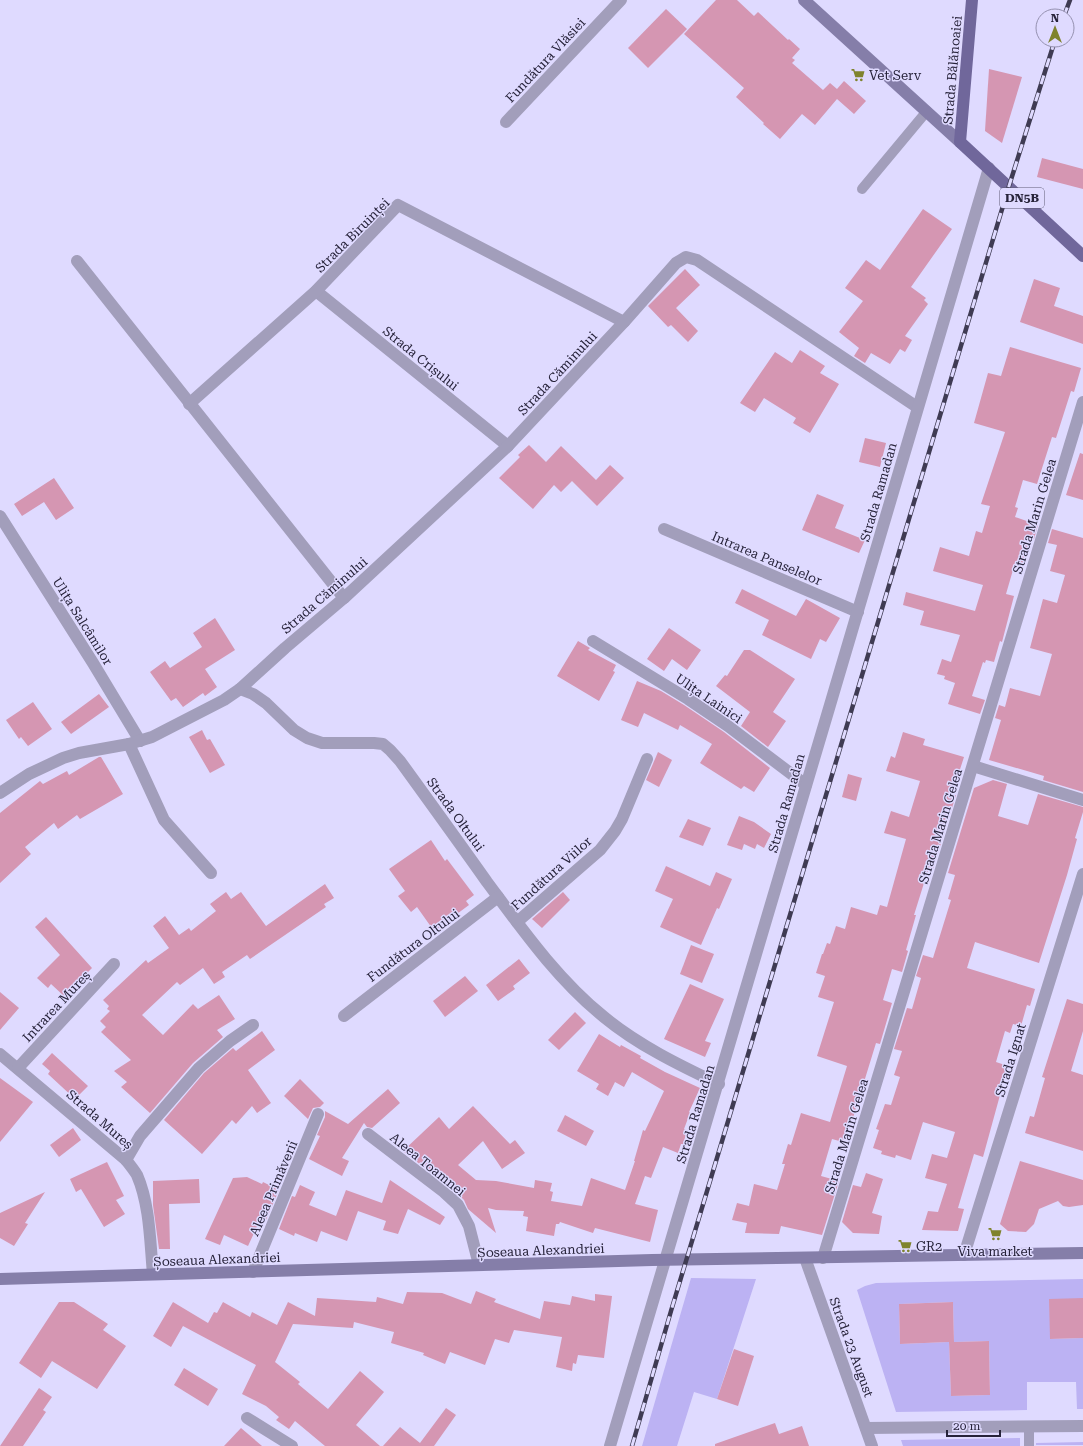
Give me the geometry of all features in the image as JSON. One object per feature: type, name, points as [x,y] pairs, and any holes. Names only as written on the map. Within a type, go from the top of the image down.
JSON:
[{"type":"main road","points":[[804,0],[960,142]]},
{"type":"main road","name":"Strada Bălănoaiei","points":[[960,142],[972,0]]},
{"type":"main road","name":"DN5B","points":[[960,142],[1083,256]]},
{"type":"main road","name":"Șoseaua Alexandriei","points":[[0,1279],[666,1260],[1083,1253]]},
{"type":"street","name":"Fundătura Vlăsiei","points":[[506,122],[621,0]]},
{"type":"street","name":"Strada Ramadan","points":[[610,1446],[719,1084],[917,407],[989,168]]},
{"type":"street","name":"Strada Biruinței","points":[[189,404],[316,291],[398,205],[624,322]]},
{"type":"street","name":"Strada Căminului","points":[[240,689],[285,648],[344,598],[508,446],[624,322],[676,263],[686,257],[697,260],[917,407]]},
{"type":"street","points":[[77,261],[344,598]]},
{"type":"street","name":"Strada Crișului","points":[[316,291],[508,446]]},
{"type":"street","name":"Strada Marin Gelea","points":[[824,1258],[1083,402]]},
{"type":"street","name":"Ulița Salcâmilor","points":[[0,516],[76,636],[134,742]]},
{"type":"street","name":"Intrarea Panselelor","points":[[664,529],[858,612]]},
{"type":"street","name":"Ulița Lainici","points":[[592,641],[688,699],[728,726],[806,785]]},
{"type":"street","points":[[0,793],[29,774],[63,758],[152,737],[210,708],[240,689]]},
{"type":"street","name":"Strada Oltului","points":[[240,689],[253,694],[266,703],[294,730],[307,738],[322,743],[383,744],[405,767],[498,897],[550,963],[604,1017],[645,1046],[719,1084]]},
{"type":"street","points":[[134,742],[164,820],[211,872]]},
{"type":"street","name":"Fundătura Viilor","points":[[517,922],[600,850],[615,831],[622,819],[647,759]]},
{"type":"street","points":[[973,766],[1083,800]]},
{"type":"street","name":"Strada Ignat","points":[[964,1255],[1083,874]]},
{"type":"street","name":"Fundătura Oltului","points":[[344,1016],[498,897]]},
{"type":"street","name":"Intrarea Mureș","points":[[18,1068],[114,964]]},
{"type":"street","points":[[126,1160],[140,1136],[199,1068],[230,1041],[253,1025]]},
{"type":"street","name":"Strada Mureș","points":[[0,1054],[126,1160],[136,1174],[144,1197],[149,1227],[153,1274]]},
{"type":"street","name":"Aleea Primăverii","points":[[253,1272],[318,1114]]},
{"type":"street","name":"Aleea Toamnei","points":[[368,1134],[444,1192],[458,1205],[469,1226],[479,1266]]},
{"type":"street","name":"Strada 23 August","points":[[806,1258],[872,1446]]},
{"type":"street","points":[[247,1418],[292,1446]]},
{"type":"street","points":[[866,1428],[1083,1426]]},
{"type":"lane","points":[[862,189],[927,112]]},
{"type":"lane","points":[[1029,1427],[1029,1446]]},
{"type":"shaded area","points":[[691,1278],[756,1279],[717,1399],[694,1392],[677,1446],[642,1446]]},
{"type":"shaded area","points":[[1083,1279],[1083,1298],[1050,1339],[1083,1338],[1083,1409],[1077,1409],[1076,1382],[1027,1382],[1027,1410],[896,1412],[857,1290],[876,1283]],"holes":[[[953,1302],[954,1342],[989,1341],[990,1395],[951,1396],[949,1342],[900,1344],[899,1304]]]},
{"type":"shaded area","points":[[1020,1438],[1020,1446],[903,1446],[901,1440]]},
{"type":"shaded area","points":[[1083,1442],[1083,1445],[1036,1445],[1036,1443]]},
{"type":"building","points":[[716,0],[737,0],[754,16],[758,12],[800,49],[792,58],[795,60],[792,63],[823,90],[830,83],[837,89],[844,81],[866,101],[854,114],[837,99],[815,125],[802,114],[780,139],[736,97],[744,88],[684,34]]},
{"type":"building","points":[[666,9],[687,29],[648,68],[628,48]]},
{"type":"building","points":[[989,69],[1022,77],[1002,143],[985,131]]},
{"type":"building","points":[[1042,158],[1083,169],[1083,189],[1037,177]]},
{"type":"building","points":[[923,209],[952,229],[911,287],[926,298],[924,300],[928,304],[905,336],[912,340],[905,352],[900,349],[890,364],[871,353],[865,363],[854,356],[859,348],[839,332],[863,301],[845,288],[866,260],[880,270]]},
{"type":"building","points":[[685,269],[700,285],[676,308],[698,331],[688,342],[671,325],[668,327],[648,306]]},
{"type":"building","points":[[1034,279],[1060,288],[1054,306],[1083,316],[1083,344],[1020,322]]},
{"type":"building","points":[[1010,347],[1081,368],[1074,392],[1071,391],[1056,438],[1052,437],[1037,484],[1023,480],[1015,507],[1018,508],[1015,517],[1038,525],[1034,539],[1030,538],[1022,565],[1015,563],[1006,594],[1014,596],[1002,642],[1000,641],[994,662],[986,660],[985,663],[983,662],[972,696],[985,700],[980,714],[948,704],[955,683],[944,679],[945,676],[937,674],[942,659],[951,662],[960,635],[920,625],[924,611],[903,605],[906,592],[975,611],[983,585],[933,571],[940,547],[969,556],[976,531],[982,533],[990,506],[981,504],[1005,432],[974,423],[988,373],[1001,376]]},
{"type":"building","points":[[800,350],[825,366],[820,373],[839,384],[810,433],[793,423],[796,418],[764,398],[755,412],[740,403],[775,352],[792,363]]},
{"type":"building","points":[[865,438],[886,443],[880,467],[859,462]]},
{"type":"building","points":[[529,445],[546,462],[561,446],[596,480],[610,465],[624,478],[597,506],[572,481],[561,492],[554,485],[533,509],[499,478],[520,457],[518,455]]},
{"type":"building","points":[[1080,453],[1083,454],[1083,500],[1066,495]]},
{"type":"building","points":[[54,478],[74,508],[56,520],[44,502],[22,516],[14,504]]},
{"type":"building","points":[[817,494],[844,505],[835,528],[865,540],[859,553],[802,530]]},
{"type":"building","points":[[1052,529],[1083,538],[1083,792],[1043,780],[1044,776],[989,760],[1001,720],[995,718],[999,705],[1005,707],[1010,688],[1040,696],[1052,654],[1030,648],[1043,599],[1057,603],[1065,575],[1050,571],[1057,545],[1048,543]]},
{"type":"building","points":[[742,589],[796,616],[806,599],[840,618],[826,642],[820,639],[811,659],[762,635],[769,620],[735,603]]},
{"type":"building","points":[[215,618],[235,650],[205,669],[217,687],[205,696],[203,693],[183,707],[176,698],[171,701],[150,672],[165,661],[170,668],[202,647],[193,633]]},
{"type":"building","points":[[669,628],[701,650],[687,670],[672,659],[664,671],[647,659]]},
{"type":"building","points":[[578,641],[590,648],[588,650],[616,665],[613,671],[615,672],[599,701],[557,676]]},
{"type":"building","points":[[744,650],[750,650],[795,679],[773,712],[786,721],[768,747],[741,726],[750,712],[716,686],[725,675],[727,676]]},
{"type":"building","points":[[637,681],[661,691],[684,705],[724,732],[770,768],[754,792],[744,786],[741,789],[700,763],[712,744],[680,725],[678,730],[644,713],[638,727],[621,720]]},
{"type":"building","points":[[99,694],[109,707],[71,734],[61,722]]},
{"type":"building","points":[[33,702],[52,729],[28,746],[21,737],[19,739],[6,720]]},
{"type":"building","points":[[202,730],[207,740],[210,739],[225,765],[210,773],[189,737]]},
{"type":"building","points":[[903,732],[925,739],[923,745],[964,757],[951,797],[956,795],[933,869],[929,867],[914,915],[916,915],[906,950],[908,951],[902,972],[892,969],[883,1000],[892,1003],[880,1044],[876,1043],[852,1121],[850,1121],[843,1142],[832,1139],[821,1176],[839,1181],[822,1235],[781,1226],[779,1234],[745,1233],[747,1223],[732,1220],[737,1203],[749,1206],[754,1184],[777,1190],[785,1164],[782,1164],[788,1144],[791,1145],[801,1113],[830,1122],[847,1066],[817,1056],[834,1002],[818,997],[825,976],[816,973],[822,954],[827,943],[830,944],[836,926],[845,929],[851,907],[877,915],[880,905],[887,907],[906,839],[884,833],[891,811],[909,817],[920,781],[886,771],[891,756],[895,758]]},
{"type":"building","points":[[658,752],[672,760],[659,787],[646,780]]},
{"type":"building","points":[[101,757],[123,794],[80,819],[77,815],[58,829],[54,823],[25,847],[31,854],[0,883],[0,813],[40,781],[43,784],[67,771],[69,775]]},
{"type":"building","points":[[848,774],[862,778],[856,801],[842,797]]},
{"type":"building","points":[[993,780],[1007,784],[998,816],[1028,825],[1038,794],[1083,807],[1083,812],[1075,838],[1077,839],[1067,875],[1039,963],[975,942],[967,968],[1035,989],[1030,1006],[1027,1005],[1021,1026],[1013,1024],[1010,1033],[1005,1031],[996,1062],[1008,1066],[983,1157],[974,1154],[958,1208],[964,1209],[958,1231],[922,1230],[928,1211],[938,1212],[947,1184],[925,1178],[932,1154],[947,1158],[955,1132],[923,1122],[911,1160],[896,1155],[895,1158],[881,1154],[882,1151],[873,1148],[879,1130],[876,1129],[885,1104],[891,1105],[900,1077],[894,1075],[902,1051],[894,1049],[907,1008],[912,1009],[921,978],[916,976],[923,955],[933,958],[951,900],[948,899],[955,875],[948,873],[974,788]]},
{"type":"building","points":[[739,816],[754,822],[771,834],[764,848],[757,844],[755,849],[744,844],[742,850],[727,845]]},
{"type":"building","points":[[688,819],[711,828],[703,846],[679,837]]},
{"type":"building","points":[[431,840],[445,861],[447,859],[474,895],[466,901],[469,905],[434,931],[417,907],[411,912],[398,896],[405,891],[389,869]]},
{"type":"building","points":[[666,866],[710,886],[716,872],[732,879],[719,909],[717,908],[701,945],[660,927],[673,899],[655,891]]},
{"type":"building","points":[[325,884],[334,898],[324,904],[326,907],[250,959],[247,955],[222,972],[225,977],[214,984],[203,968],[180,985],[177,982],[142,1015],[163,1035],[193,1004],[198,1009],[219,995],[235,1019],[217,1030],[223,1037],[193,1063],[150,1113],[121,1087],[127,1082],[114,1071],[131,1060],[101,1032],[106,1027],[100,1021],[110,1011],[107,1009],[109,1006],[103,1000],[146,960],[148,963],[169,948],[153,926],[165,916],[179,935],[189,928],[191,931],[216,911],[210,904],[226,892],[231,899],[241,892],[266,926]]},
{"type":"building","points":[[563,892],[570,900],[542,928],[532,919]]},
{"type":"building","points":[[46,917],[92,968],[64,996],[51,984],[48,988],[37,978],[60,955],[35,927]]},
{"type":"building","points":[[691,945],[714,954],[702,983],[680,974]]},
{"type":"building","points":[[519,959],[530,973],[513,986],[515,989],[498,1001],[486,985]]},
{"type":"building","points":[[465,976],[478,991],[445,1017],[433,1001]]},
{"type":"building","points":[[690,984],[724,999],[705,1041],[711,1043],[705,1057],[664,1039]]},
{"type":"building","points":[[0,992],[19,1008],[0,1030]]},
{"type":"building","points":[[1067,999],[1083,1004],[1083,1031],[1071,1071],[1083,1075],[1083,1151],[1025,1133],[1030,1116],[1034,1117],[1045,1078],[1042,1077]]},
{"type":"building","points":[[575,1012],[586,1023],[559,1050],[548,1040]]},
{"type":"building","points":[[262,1031],[275,1050],[248,1070],[271,1103],[257,1113],[252,1106],[236,1124],[232,1120],[202,1154],[164,1120],[204,1073],[233,1048],[236,1051]]},
{"type":"building","points":[[599,1034],[620,1047],[621,1045],[641,1056],[640,1058],[665,1072],[700,1088],[689,1112],[690,1113],[684,1129],[687,1131],[683,1144],[681,1144],[678,1153],[663,1147],[651,1178],[645,1176],[635,1204],[658,1210],[650,1242],[595,1228],[593,1233],[560,1222],[559,1224],[556,1224],[554,1236],[526,1231],[528,1217],[523,1216],[524,1211],[496,1210],[488,1208],[496,1233],[468,1209],[464,1200],[446,1182],[444,1183],[403,1151],[439,1117],[449,1129],[473,1106],[510,1144],[515,1140],[525,1153],[502,1169],[483,1141],[458,1165],[476,1180],[496,1181],[534,1188],[535,1180],[552,1183],[550,1191],[553,1192],[551,1201],[582,1206],[591,1178],[625,1190],[635,1161],[643,1130],[645,1131],[664,1091],[632,1072],[624,1087],[615,1082],[608,1096],[596,1089],[599,1084],[577,1071]]},
{"type":"building","points":[[52,1053],[88,1086],[75,1099],[48,1074],[50,1071],[42,1064]]},
{"type":"building","points":[[0,1078],[33,1102],[0,1142]]},
{"type":"building","points":[[300,1079],[324,1103],[320,1107],[313,1108],[308,1119],[284,1096]]},
{"type":"building","points":[[388,1089],[400,1103],[372,1128],[367,1127],[364,1123],[342,1158],[349,1161],[342,1176],[309,1159],[320,1136],[317,1135],[325,1117],[325,1111],[348,1124]]},
{"type":"building","points":[[565,1115],[594,1131],[586,1146],[557,1131]]},
{"type":"building","points":[[73,1128],[81,1140],[59,1157],[50,1145]]},
{"type":"building","points":[[1020,1161],[1083,1180],[1083,1205],[1069,1207],[1063,1206],[1058,1201],[1039,1209],[1034,1224],[1026,1232],[1008,1231],[1000,1224]]},
{"type":"building","points":[[107,1162],[124,1196],[116,1200],[125,1214],[104,1227],[81,1189],[76,1192],[70,1179]]},
{"type":"building","points":[[866,1173],[883,1179],[872,1213],[882,1216],[879,1234],[853,1233],[842,1222],[853,1185],[861,1187]]},
{"type":"building","points":[[247,1177],[262,1184],[263,1182],[279,1190],[265,1222],[260,1220],[248,1246],[224,1235],[220,1245],[205,1239],[233,1178]]},
{"type":"building","points":[[199,1179],[200,1203],[169,1204],[170,1249],[159,1249],[153,1205],[153,1181]]},
{"type":"building","points":[[390,1180],[445,1217],[440,1225],[408,1209],[398,1234],[383,1230],[386,1221],[358,1211],[347,1241],[321,1231],[317,1242],[295,1233],[294,1236],[279,1229],[292,1196],[295,1197],[300,1185],[315,1192],[309,1205],[336,1216],[346,1190],[382,1203]]},
{"type":"building","points":[[45,1192],[25,1223],[28,1224],[14,1246],[0,1238],[0,1213]]},
{"type":"building","points":[[476,1291],[496,1299],[494,1302],[540,1319],[544,1301],[570,1305],[572,1296],[595,1301],[595,1294],[612,1296],[604,1358],[578,1355],[576,1364],[573,1363],[572,1371],[556,1367],[562,1337],[514,1330],[509,1343],[495,1339],[485,1365],[450,1352],[445,1364],[423,1355],[424,1353],[391,1343],[394,1332],[354,1322],[353,1328],[293,1324],[275,1362],[300,1382],[298,1384],[328,1409],[360,1371],[384,1392],[356,1425],[380,1446],[325,1446],[295,1421],[289,1429],[276,1420],[279,1417],[266,1406],[242,1394],[256,1365],[183,1326],[171,1347],[153,1336],[173,1302],[208,1323],[214,1312],[217,1313],[223,1302],[250,1317],[252,1312],[277,1325],[288,1302],[315,1316],[317,1298],[376,1302],[377,1297],[403,1304],[407,1292],[442,1293],[471,1304]]},
{"type":"building","points":[[1083,1298],[1083,1338],[1050,1339],[1049,1299]]},
{"type":"building","points":[[59,1302],[74,1302],[108,1324],[103,1330],[126,1346],[97,1389],[52,1361],[41,1378],[19,1363]]},
{"type":"building","points":[[953,1302],[954,1342],[989,1341],[990,1395],[951,1396],[949,1342],[900,1344],[899,1304]]},
{"type":"building","points":[[734,1349],[754,1356],[738,1406],[717,1399]]},
{"type":"building","points":[[184,1368],[218,1389],[208,1406],[174,1385]]},
{"type":"building","points":[[39,1388],[52,1397],[43,1410],[46,1412],[23,1446],[0,1446]]},
{"type":"building","points":[[446,1408],[456,1415],[434,1446],[383,1446],[400,1427],[420,1443]]},
{"type":"building","points":[[775,1423],[779,1434],[802,1426],[809,1446],[715,1446],[715,1444]]},
{"type":"building","points":[[241,1428],[262,1446],[224,1446]]},
{"type":"railway","points":[[1067,8],[1070,0]]},
{"type":"railway","points":[[632,1446],[671,1311],[1009,186],[1052,48]]},
{"type":"place","name":"Vet Serv","points":[[858,75]]},
{"type":"place","name":"Viva market","points":[[995,1234]]},
{"type":"place","name":"GR2","points":[[905,1246]]}]
